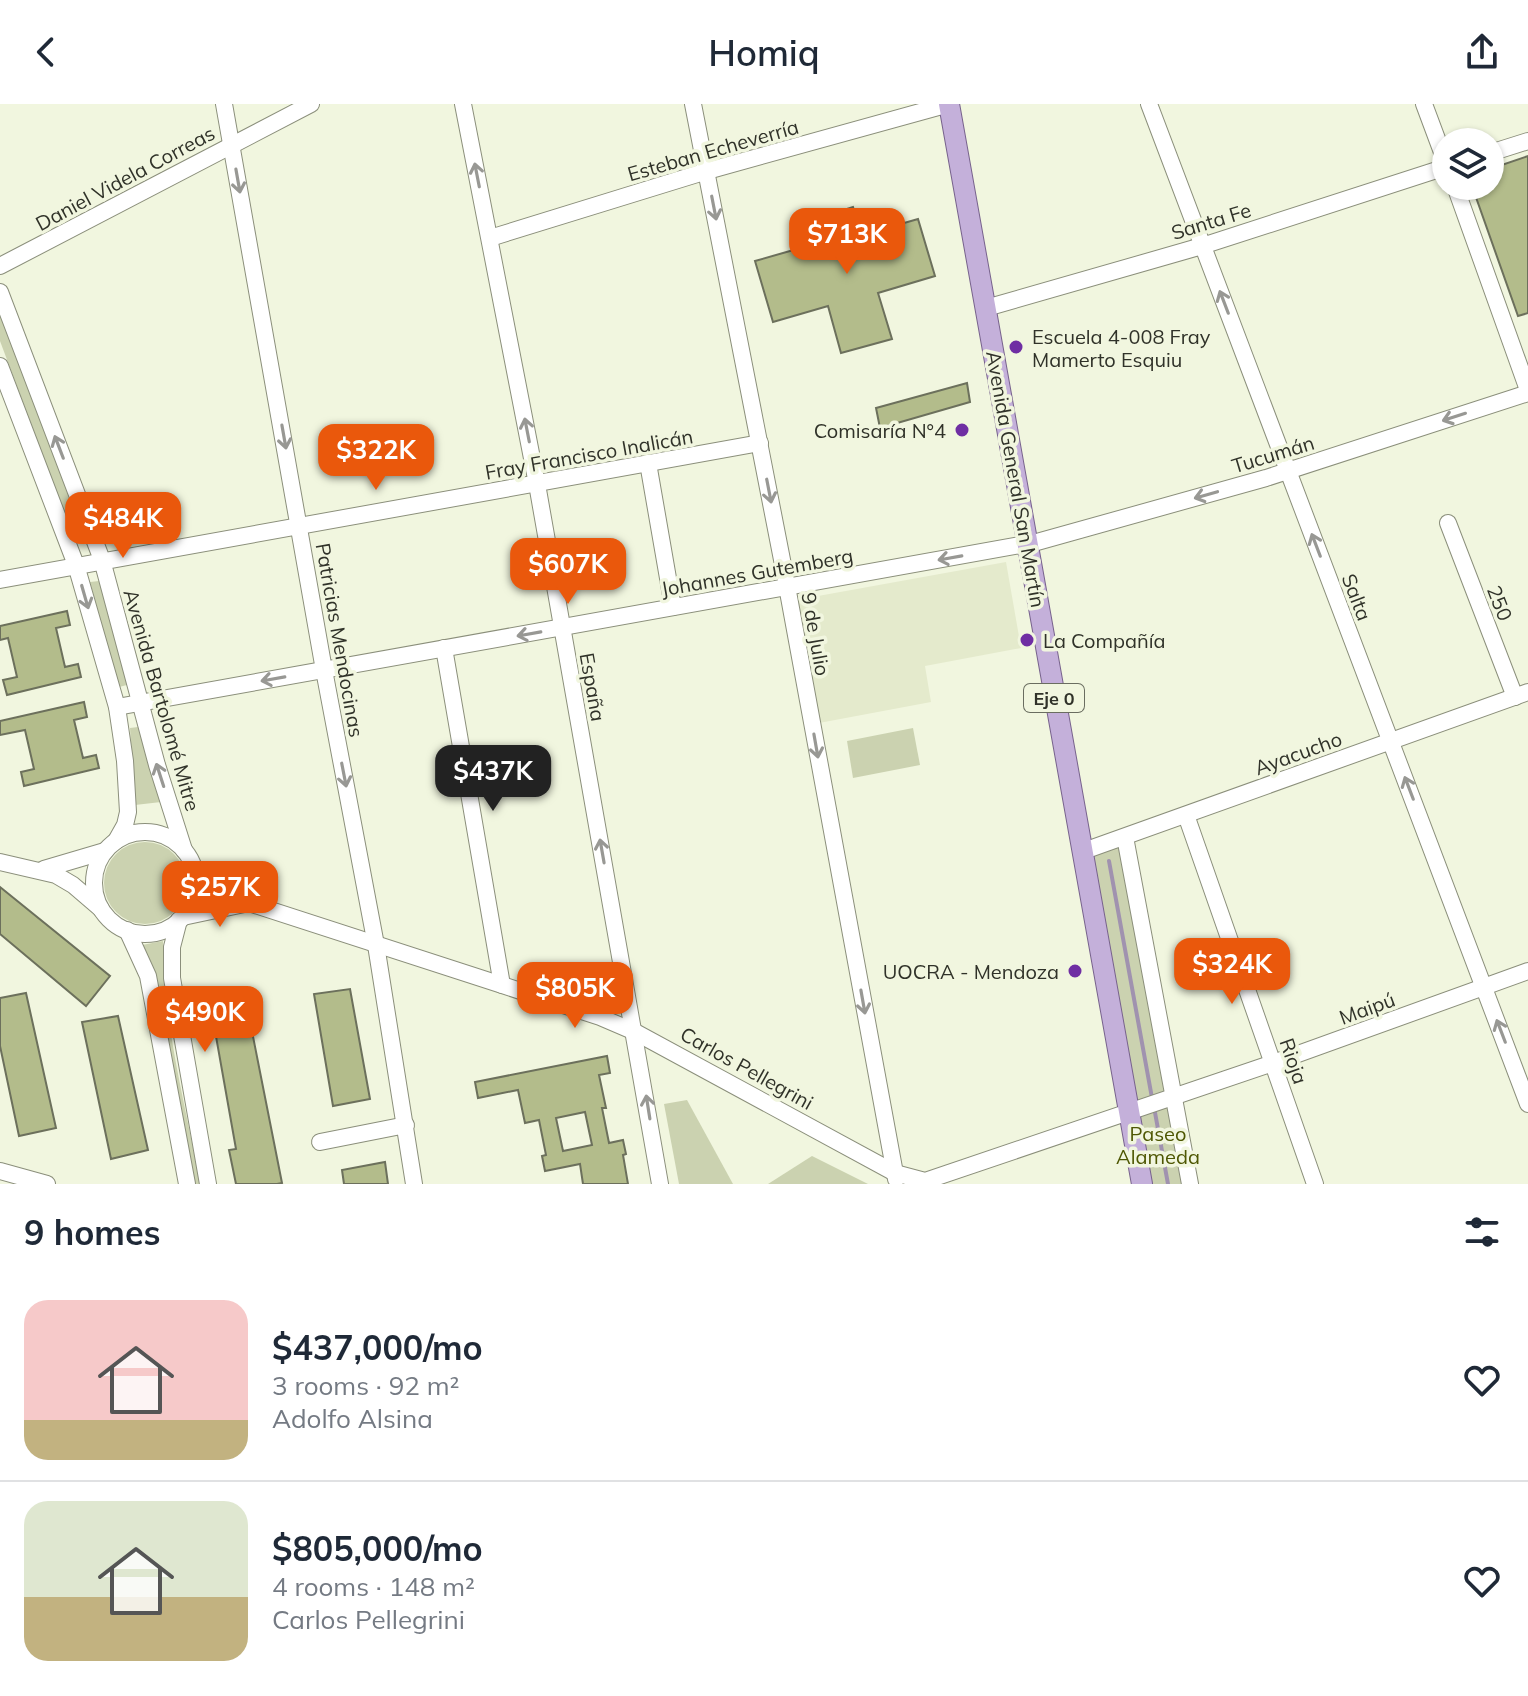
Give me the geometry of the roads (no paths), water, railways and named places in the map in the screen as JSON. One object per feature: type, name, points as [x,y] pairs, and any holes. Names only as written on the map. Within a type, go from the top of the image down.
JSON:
[{"type":"main road","name":"Avenida General San Martín","points":[[949,104],[1142,1184]]},
{"type":"street","name":"Patricias Mendocinas","points":[[224,104],[376,945],[414,1184]]},
{"type":"street","name":"Daniel Videla Correas","points":[[0,266],[311,104]]},
{"type":"street","name":"España","points":[[463,104],[537,484],[660,1184]]},
{"type":"street","name":"9 de Julio","points":[[693,104],[760,443],[896,1178]]},
{"type":"street","name":"Esteban Echeverría","points":[[490,238],[707,171],[949,104]]},
{"type":"street","name":"Salta","points":[[1149,104],[1528,1104]]},
{"type":"street","points":[[1424,104],[1433,128]]},
{"type":"street","points":[[1504,149],[1528,141]]},
{"type":"street","name":"Santa Fe","points":[[986,308],[1202,246],[1432,170]]},
{"type":"street","points":[[1460,200],[1528,391]]},
{"type":"street","name":"Avenida Bartolomé Mitre","points":[[0,292],[102,560],[139,703],[184,850]]},
{"type":"street","points":[[0,366],[76,565],[117,707],[128,812],[125,825],[98,864],[94,880],[95,895],[101,909]]},
{"type":"street","name":"Tucumán","points":[[1027,544],[1288,471],[1528,391]]},
{"type":"street","name":"Fray Francisco Inalicán","points":[[0,580],[760,443]]},
{"type":"street","points":[[648,463],[673,607]]},
{"type":"street","name":"250","points":[[1448,523],[1522,694]]},
{"type":"street","name":"Johannes Gutemberg","points":[[117,707],[1027,544]]},
{"type":"street","points":[[444,648],[502,985]]},
{"type":"street","name":"Ayacucho","points":[[1081,852],[1522,694]]},
{"type":"street","name":"Rioja","points":[[1186,815],[1315,1184]]},
{"type":"street","points":[[0,862],[43,870],[73,885],[112,922],[127,930],[154,933],[168,928],[191,905],[195,892],[195,871],[184,850],[173,840],[147,832],[126,836],[111,846],[43,870]]},
{"type":"street","points":[[1125,837],[1190,1184]]},
{"type":"street","name":"Carlos Pellegrini","points":[[195,871],[249,903],[600,1017],[635,1032],[896,1178],[925,1181],[1128,1113]]},
{"type":"street","points":[[181,918],[249,903]]},
{"type":"street","points":[[181,918],[172,947],[172,978],[208,1184]]},
{"type":"street","points":[[127,930],[148,976],[187,1184]]},
{"type":"street","name":"Maipú","points":[[1128,1113],[1528,971]]},
{"type":"street","points":[[320,1142],[406,1125]]},
{"type":"street","points":[[0,1171],[47,1184]]},
{"type":"waterway","points":[[1109,861],[1152,1098]]},
{"type":"waterway","points":[[1154,1107],[1168,1184]]},
{"type":"place","name":"Escuela 4-008 Fray Mamerto Esquiu","points":[[1016,347]]},
{"type":"place","name":"Comisaría N°4","points":[[962,430]]},
{"type":"place","name":"La Compañía","points":[[1027,640]]},
{"type":"place","name":"UOCRA - Mendoza","points":[[1075,971]]},
{"type":"park label","name":"Paseo Alameda","points":[[1158,1144]]}]
